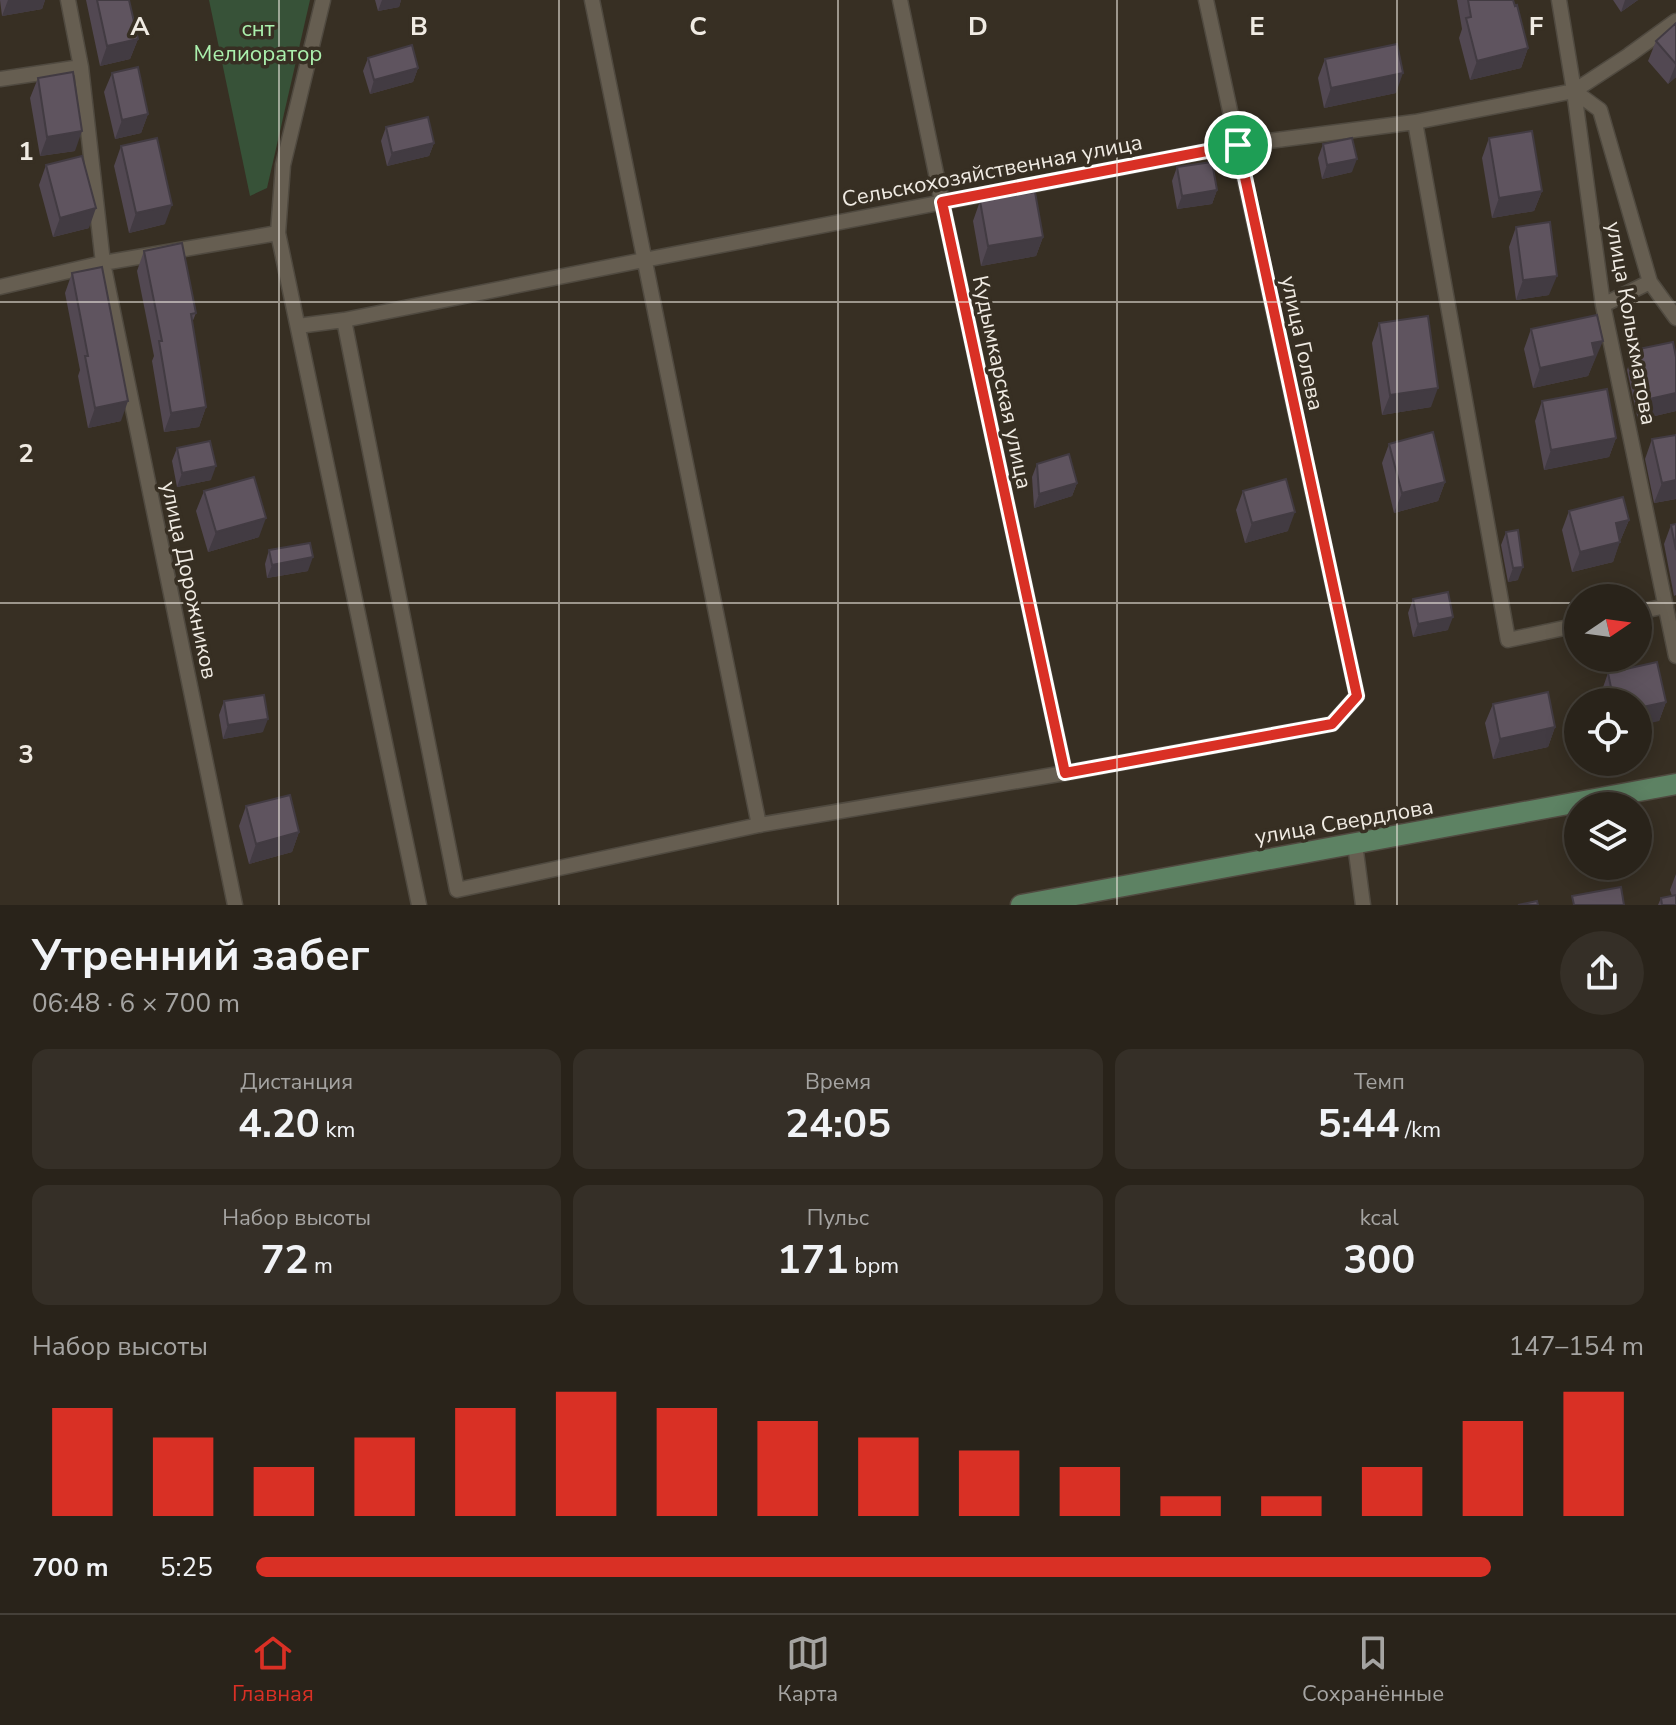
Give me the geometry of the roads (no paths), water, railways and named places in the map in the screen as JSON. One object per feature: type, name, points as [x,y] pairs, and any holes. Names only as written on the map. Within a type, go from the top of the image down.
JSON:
[{"type":"main road","name":"улица Свердлова","points":[[1028,904],[1676,784]]},
{"type":"street","name":"улица Дорожников","points":[[68,0],[81,67],[103,263],[235,905]]},
{"type":"street","points":[[323,0],[283,165],[278,233],[419,905]]},
{"type":"street","points":[[592,0],[759,825]]},
{"type":"street","name":"Кудымкарская улица","points":[[900,0],[1065,773]]},
{"type":"street","name":"улица Голева","points":[[1065,773],[1332,724],[1357,696],[1206,0]]},
{"type":"street","name":"улица Колыхматова","points":[[1559,0],[1603,305],[1676,656]]},
{"type":"street","name":"Сельскохозяйственная улица","points":[[298,326],[344,320],[1238,145],[1415,122],[1574,91],[1676,21]]},
{"type":"street","points":[[0,79],[81,67]]},
{"type":"street","name":"улица Колыхматова","points":[[1574,91],[1600,110],[1650,282],[1676,318]]},
{"type":"street","points":[[1415,122],[1508,640],[1564,628]]},
{"type":"street","points":[[0,287],[103,263],[278,233]]},
{"type":"street","points":[[1603,305],[1650,282]]},
{"type":"street","points":[[344,320],[457,890],[759,825],[1065,773]]},
{"type":"street","points":[[1652,609],[1666,606]]},
{"type":"street","points":[[1355,844],[1363,905]]},
{"type":"park label","name":"снт Мелиоратор","points":[[258,40]]}]
